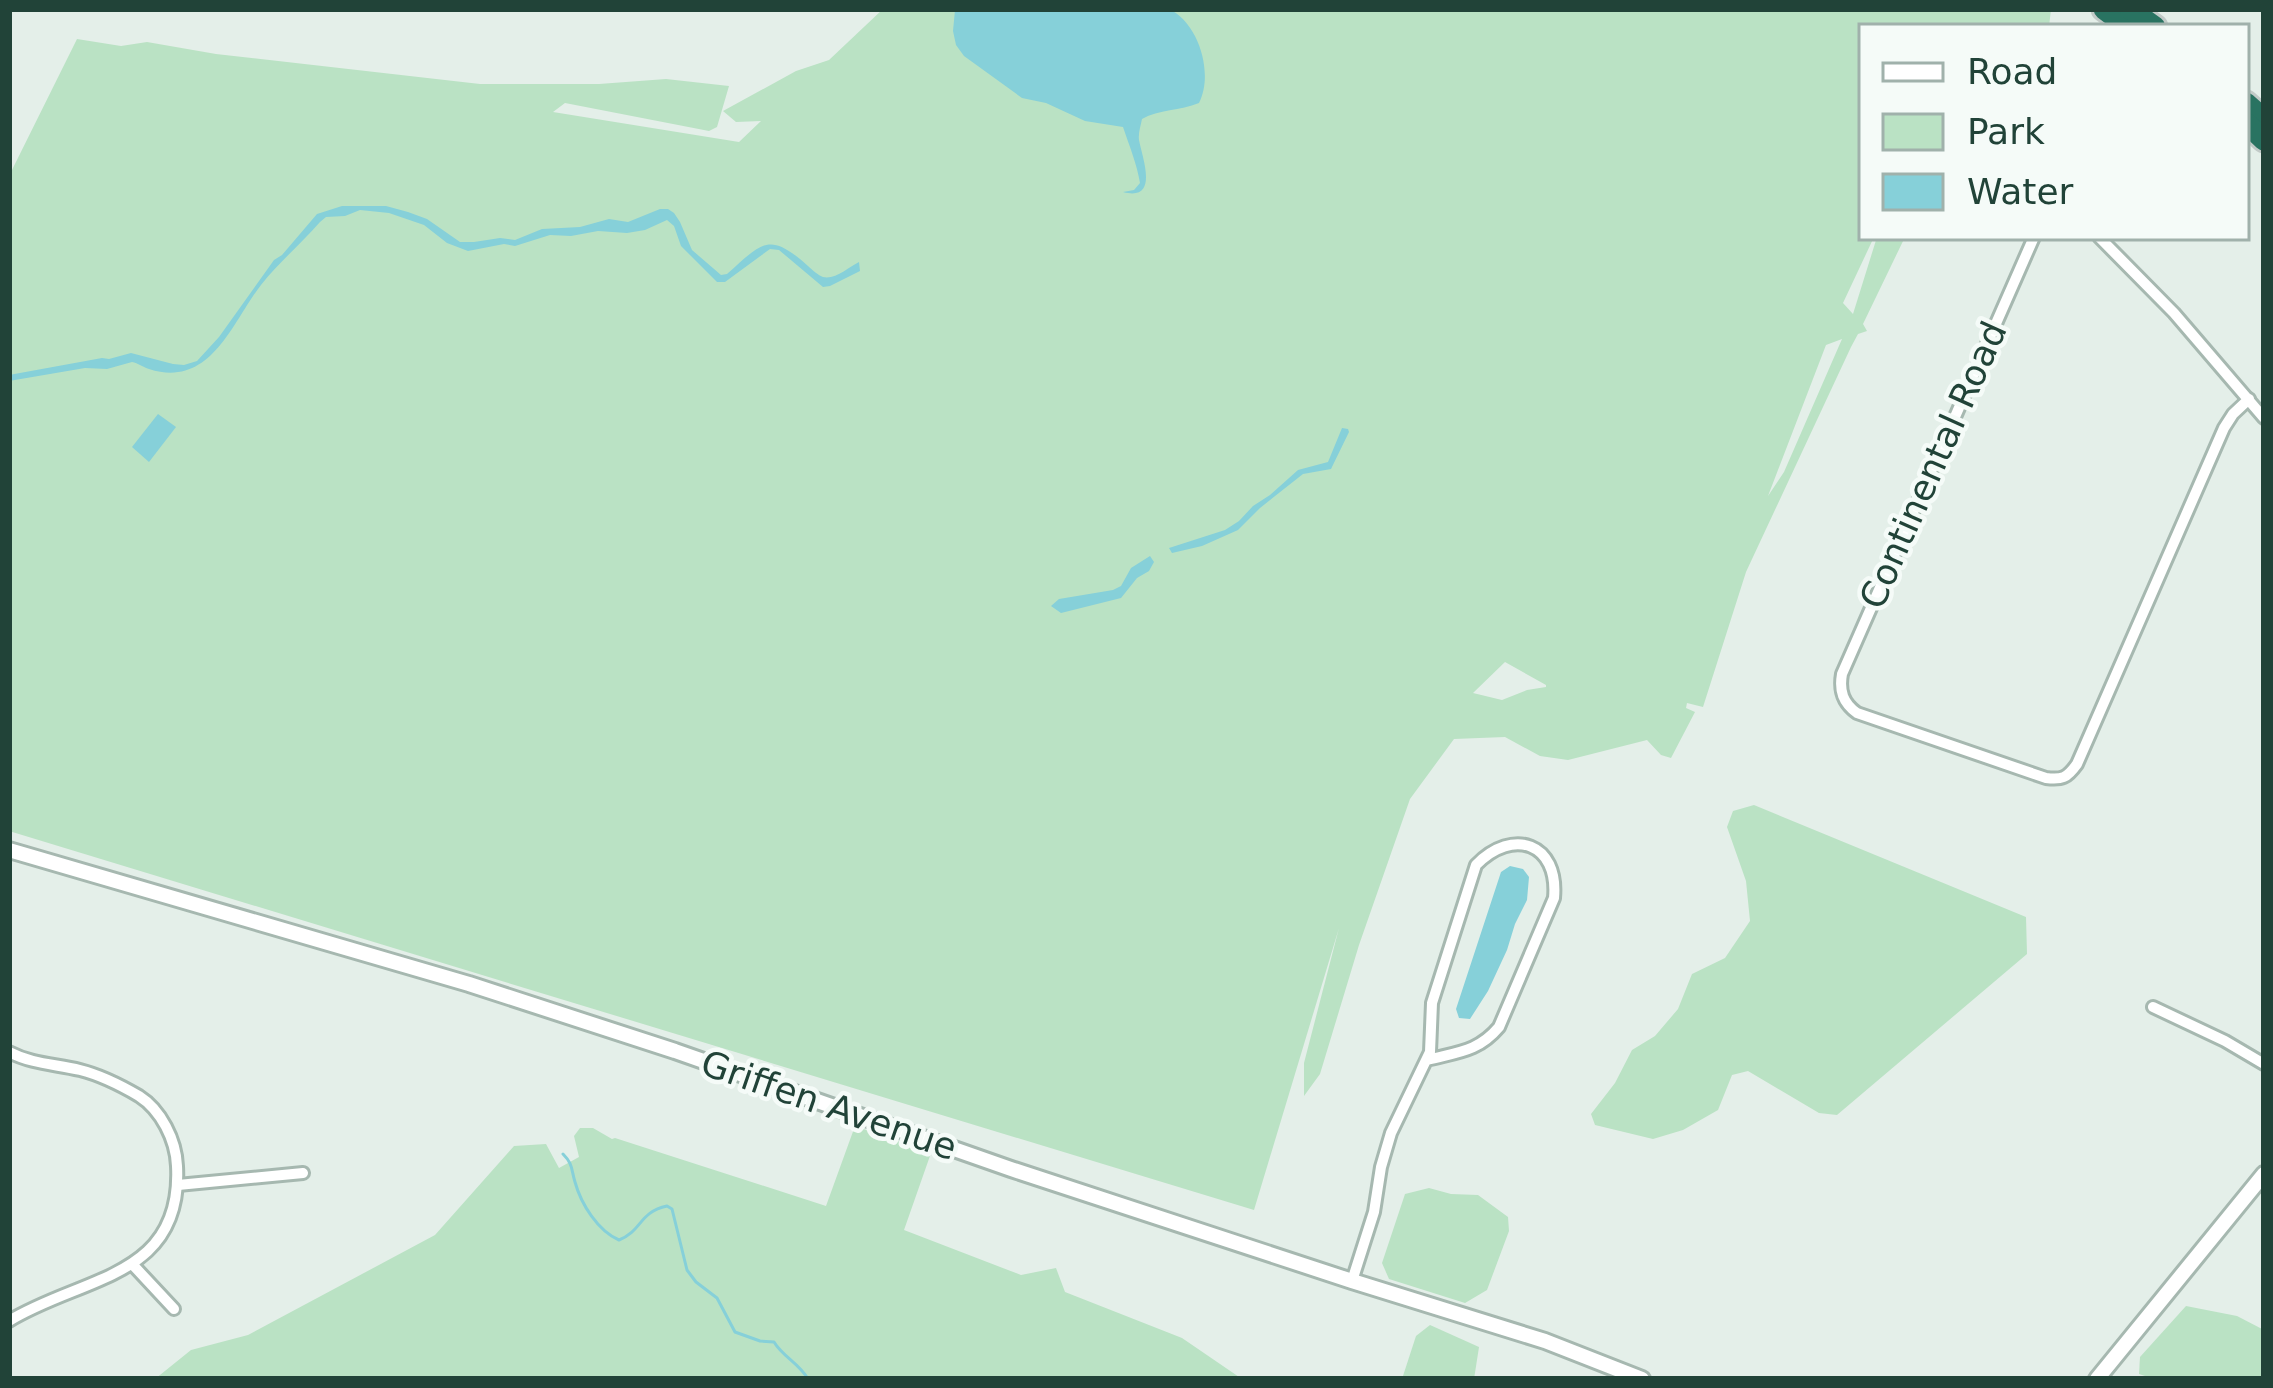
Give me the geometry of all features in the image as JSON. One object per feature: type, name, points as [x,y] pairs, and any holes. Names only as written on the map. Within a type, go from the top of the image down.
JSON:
[{"type":"street","name":"Continental Road","points":[[2033,240],[1842,674],[1842,695],[1857,713],[2046,778],[2068,776],[2224,428],[2249,399]]},
{"type":"street","points":[[2102,240],[2174,313],[2264,418]]},
{"type":"street","points":[[1352,1281],[1374,1212],[1390,1133],[1430,1052],[1432,1004],[1476,865],[1503,844],[1536,849],[1556,879],[1553,898],[1499,1027],[1477,1047],[1427,1060]]},
{"type":"street","name":"Griffen Avenue","points":[[9,850],[469,984],[1003,1166],[1545,1341],[1642,1379]]},
{"type":"street","points":[[2153,1007],[2264,1064]]},
{"type":"street","points":[[9,1052],[28,1062],[82,1071],[143,1099],[160,1115],[176,1153],[178,1185],[166,1228],[133,1265],[9,1321]]},
{"type":"street","points":[[178,1185],[303,1173]]},
{"type":"street","points":[[2097,1379],[2264,1174]]},
{"type":"street","points":[[133,1265],[174,1309]]},
{"type":"green space","points":[[883,9],[2051,9],[2049,24],[1859,24],[1859,240],[1873,240],[1843,303],[1853,314],[1876,240],[1904,240],[1863,324],[1867,331],[1858,334],[1851,347],[1746,572],[1703,707],[1687,703],[1686,708],[1695,712],[1671,758],[1647,740],[1568,760],[1540,756],[1505,737],[1454,739],[1410,799],[1320,1074],[1304,1096],[1304,1063],[1339,928],[1254,1210],[9,831],[9,176],[77,39],[121,46],[147,42],[480,84],[666,79],[729,86],[717,127],[709,131],[565,103],[553,112],[739,142],[761,121],[736,122],[723,111],[796,71],[829,60]],"holes":[[[1842,339],[1784,472],[1768,496],[1826,345]],[[1505,662],[1546,685],[1502,700],[1473,693]]]},
{"type":"green space","points":[[1754,805],[2026,917],[2027,954],[1837,1115],[1819,1113],[1748,1071],[1732,1075],[1718,1110],[1683,1130],[1653,1139],[1595,1125],[1591,1114],[1632,1050],[1655,1036],[1678,1009],[1692,974],[1725,958],[1750,921],[1746,881],[1727,827],[1733,811]]},
{"type":"green space","points":[[855,1126],[931,1153],[904,1230],[1021,1275],[1056,1268],[1065,1292],[1182,1338],[1242,1379],[155,1379],[191,1350],[248,1335],[435,1235],[514,1146],[546,1144],[559,1168],[579,1157],[574,1136],[580,1128],[593,1128],[612,1139],[826,1206]]},
{"type":"green space","points":[[1429,1188],[1478,1195],[1508,1217],[1509,1231],[1487,1290],[1465,1303],[1389,1279],[1382,1263],[1405,1194]]},
{"type":"green space","points":[[2186,1306],[2237,1316],[2264,1330],[2264,1379],[2154,1379],[2139,1374],[2140,1357]]},
{"type":"green space","points":[[1430,1325],[1479,1347],[1474,1379],[1402,1379],[1416,1336]]},
{"type":"water","points":[[1169,9],[1188,26],[1201,50],[1205,78],[1199,103],[1142,119],[1139,137],[1145,184],[1134,193],[1123,192],[1140,183],[1123,127],[1085,121],[1022,98],[956,45],[955,10]]},
{"type":"water","points":[[342,206],[386,206],[408,212],[460,242],[515,240],[542,229],[580,227],[609,219],[628,222],[668,209],[680,222],[692,250],[721,275],[766,245],[784,248],[823,277],[859,262],[860,271],[823,287],[779,250],[770,249],[725,282],[717,282],[681,246],[667,220],[627,233],[550,235],[515,246],[468,251],[447,243],[424,225],[389,213],[360,210],[320,222],[261,285],[217,348],[189,370],[170,373],[132,362],[9,381],[9,375],[131,353],[173,364],[197,361],[274,260],[317,214]]},
{"type":"water","points":[[158,414],[176,427],[149,462],[132,447]]},
{"type":"water","points":[[1342,428],[1349,432],[1331,469],[1303,474],[1238,530],[1172,553],[1169,548],[1239,521],[1298,470],[1328,462]]},
{"type":"water","points":[[1150,556],[1154,562],[1149,571],[1121,598],[1061,613],[1051,606],[1059,599],[1121,586],[1131,568]]},
{"type":"water","points":[[1510,866],[1523,869],[1529,877],[1527,900],[1488,991],[1470,1019],[1459,1018],[1456,1009],[1501,872]]},
{"type":"waterway","points":[[563,1154],[591,1216],[619,1240],[651,1213],[667,1206],[672,1209],[687,1270],[717,1298],[735,1332],[774,1342],[808,1379]]}]
